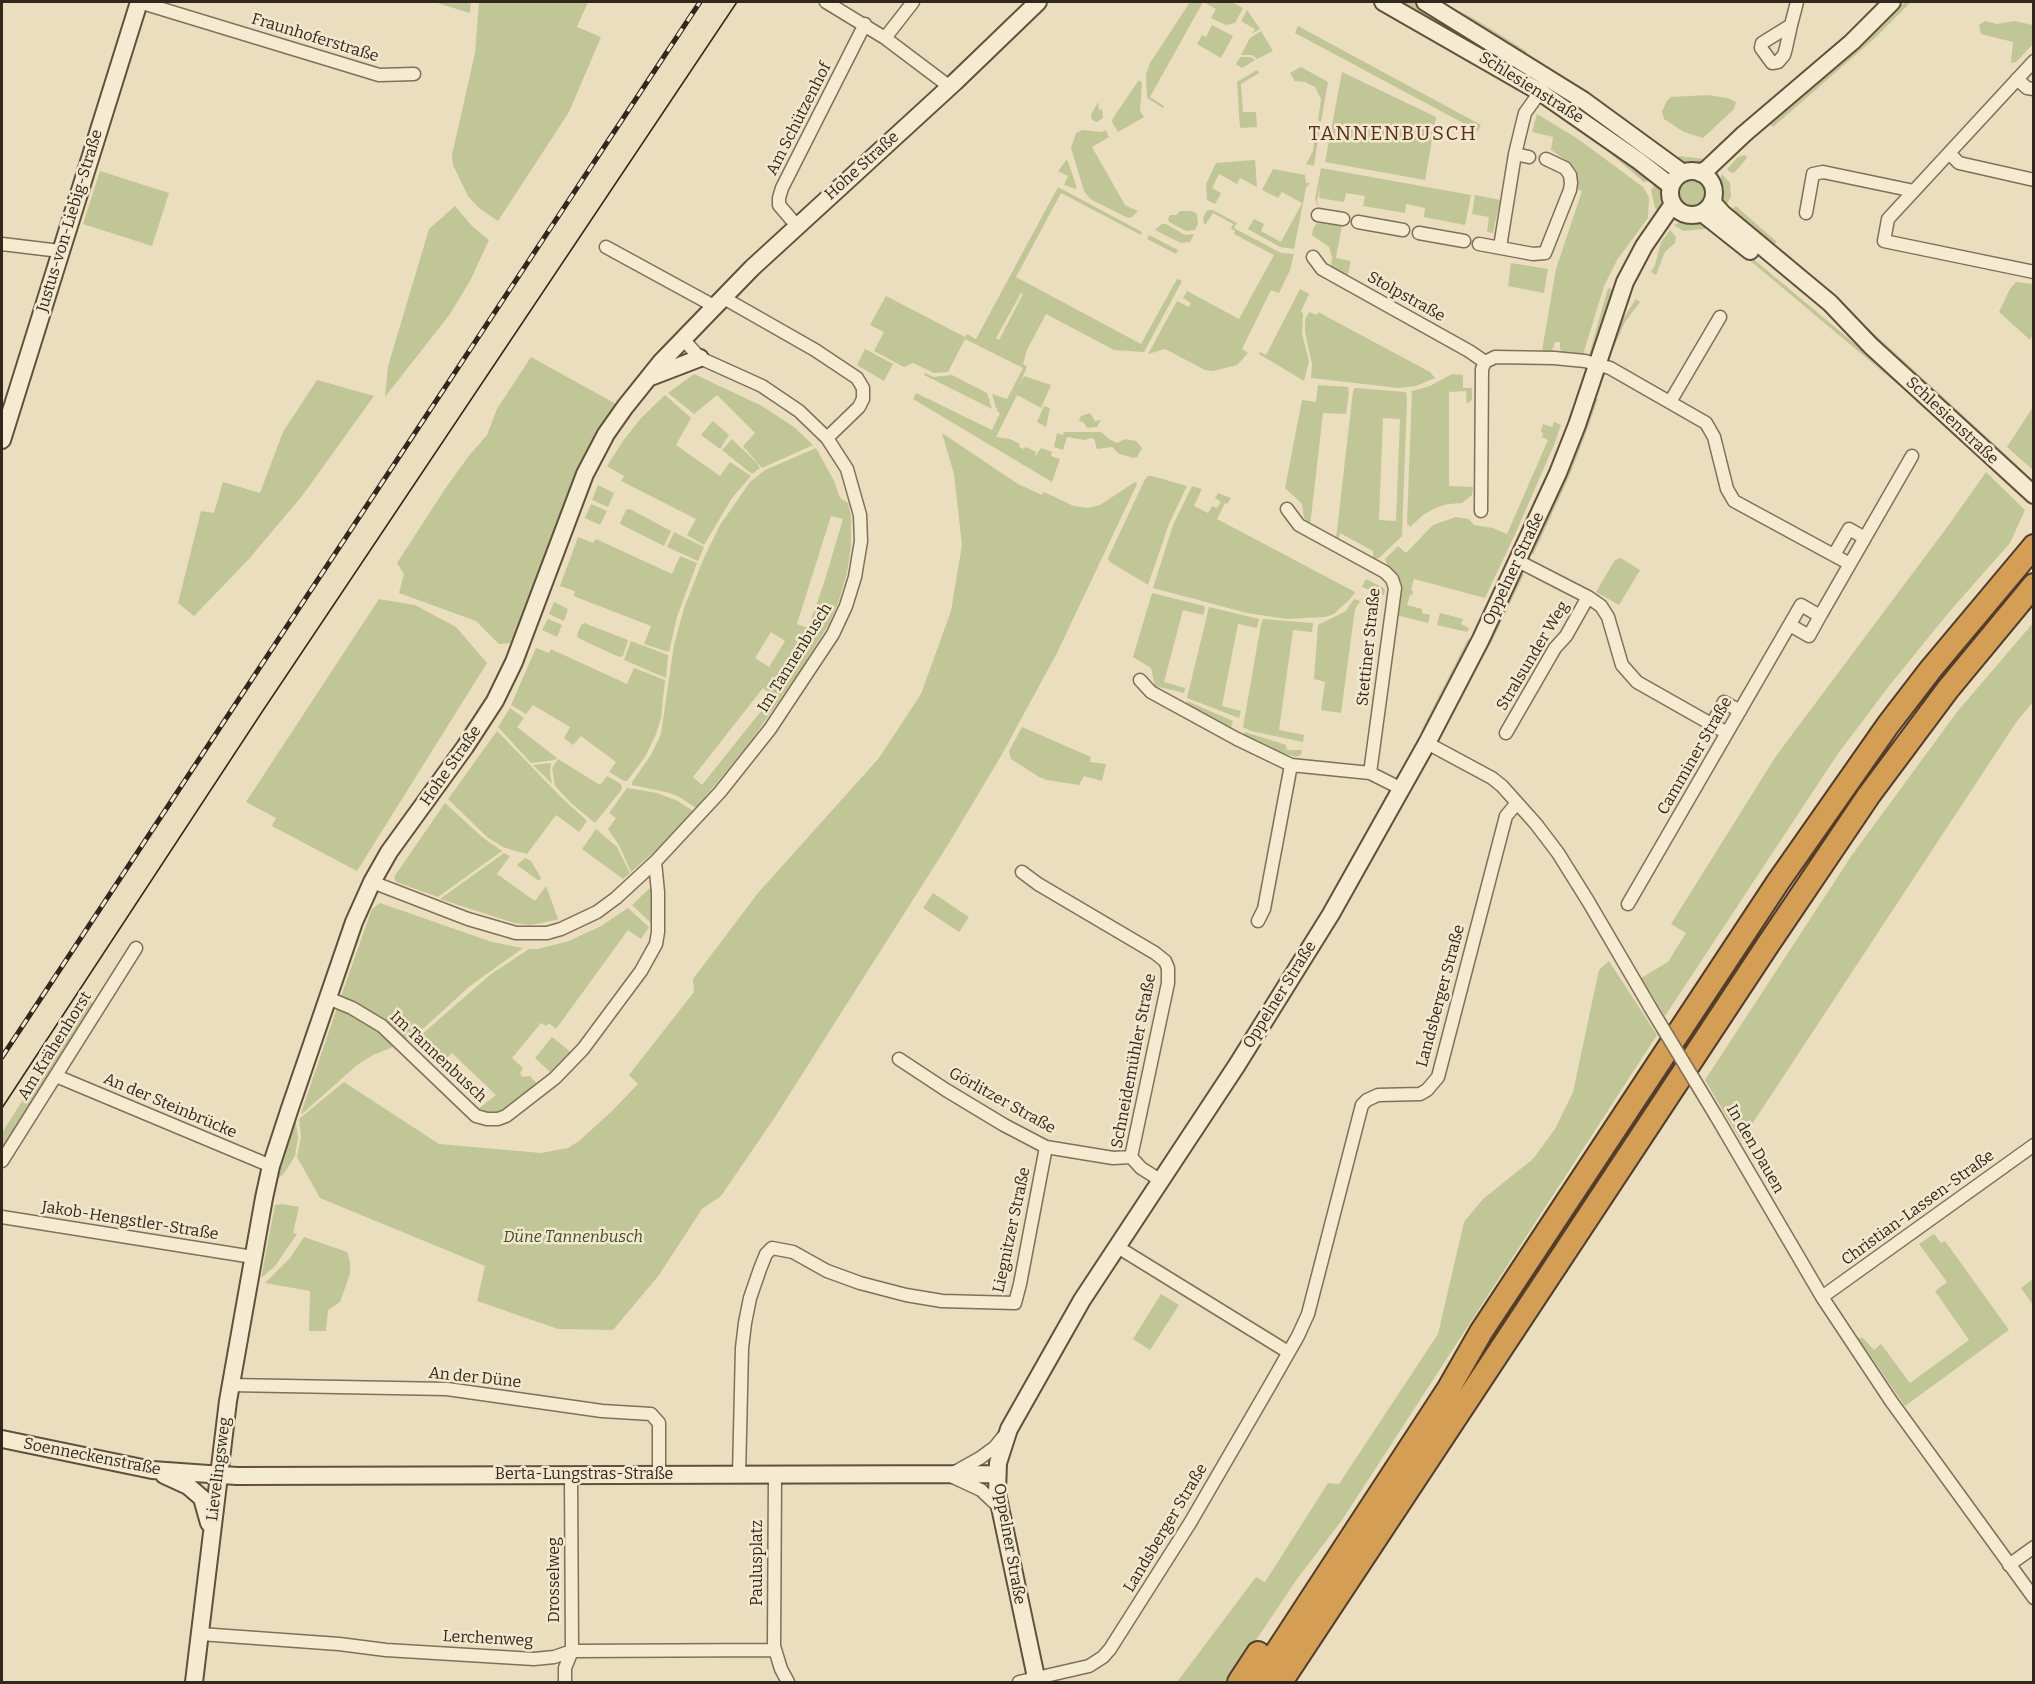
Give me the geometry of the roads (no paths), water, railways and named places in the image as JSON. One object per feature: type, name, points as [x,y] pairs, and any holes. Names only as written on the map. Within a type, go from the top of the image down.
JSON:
[{"type":"highway","points":[[1252,1682],[1304,1585],[1351,1520],[1463,1349],[1481,1332],[1845,783],[1931,669],[2034,546]]},
{"type":"highway","points":[[1281,1683],[1869,795],[1948,689],[2034,585]]},
{"type":"street","name":"Fraunhoferstraße","points":[[139,2],[379,75],[414,74]]},
{"type":"street","name":"Justus-von-Liebig-Straße","points":[[2,441],[139,2]]},
{"type":"street","points":[[826,2],[865,24],[950,87]]},
{"type":"street","points":[[885,38],[913,2]]},
{"type":"street","name":"Hohe Straße","points":[[1012,27],[1031,2]]},
{"type":"street","name":"Hohe Straße","points":[[253,1257],[271,1166],[354,922],[388,852],[465,747],[495,701],[514,662],[595,453],[647,378],[718,302],[797,225],[950,87],[1038,2]]},
{"type":"street","name":"Schlesienstraße","points":[[1383,2],[1540,92],[1640,161],[1671,186]]},
{"type":"street","name":"Schlesienstraße","points":[[1425,2],[1583,100],[1698,176]]},
{"type":"street","points":[[1791,25],[1797,2]]},
{"type":"street","points":[[1698,176],[1714,195],[1707,207],[1696,215],[1677,208],[1671,198],[1671,186],[1678,176],[1698,176],[1756,132],[1802,85],[1857,37],[1892,2]]},
{"type":"street","name":"Am Schützenhof","points":[[797,225],[779,205],[782,188],[865,24]]},
{"type":"street","points":[[2034,61],[1888,219],[1884,241],[2034,272]]},
{"type":"street","points":[[2017,79],[2027,88],[2034,89]]},
{"type":"street","points":[[1500,247],[1515,154],[1525,113],[1540,92]]},
{"type":"street","points":[[1949,153],[1959,163],[2034,180]]},
{"type":"street","points":[[1515,154],[1529,157]]},
{"type":"street","points":[[1479,243],[1539,255],[1545,253],[1571,183],[1570,175],[1565,168],[1546,159]]},
{"type":"street","points":[[1806,213],[1813,174],[1823,172],[1914,191]]},
{"type":"street","name":"Schlesienstraße","points":[[1707,207],[1723,214],[1830,303],[1871,346],[2034,495]]},
{"type":"street","name":"Oppelner Straße","points":[[1037,1681],[999,1507],[997,1474],[1001,1452],[1009,1429],[1052,1350],[1116,1246],[1276,1004],[1331,914],[1402,789],[1518,561],[1558,473],[1577,425],[1625,282],[1638,258],[1677,208]]},
{"type":"street","points":[[1318,215],[1343,219]]},
{"type":"street","points":[[1358,222],[1403,230]]},
{"type":"street","points":[[1419,233],[1464,241]]},
{"type":"street","points":[[2,244],[60,251]]},
{"type":"street","points":[[606,247],[815,350],[857,378],[863,388],[863,399],[859,407],[827,438]]},
{"type":"street","name":"Stolpstraße","points":[[1313,258],[1322,269],[1485,362]]},
{"type":"street","points":[[1670,402],[1720,317]]},
{"type":"street","name":"Im Tannenbusch","points":[[372,882],[468,918],[516,933],[547,933],[597,912],[616,898],[655,862],[747,761],[833,634],[846,606],[860,552],[860,515],[847,469],[827,438],[812,421],[762,386],[700,358],[683,339]]},
{"type":"street","points":[[1481,511],[1482,369],[1485,362],[1495,357],[1585,361],[1610,368],[1706,423],[1711,429],[1727,489],[1734,501],[1850,564]]},
{"type":"street","points":[[647,378],[700,358]]},
{"type":"street","points":[[1790,625],[1809,636],[1912,456]]},
{"type":"street","name":"Stettiner Straße","points":[[1287,509],[1299,525],[1385,572],[1392,579],[1395,588],[1370,773]]},
{"type":"street","points":[[1834,555],[1849,529],[1865,538]]},
{"type":"street","points":[[1518,561],[1601,606],[1608,617],[1622,665],[1628,674],[1637,682],[1727,733]]},
{"type":"street","name":"Stralsunder Weg","points":[[1506,733],[1555,648],[1566,636],[1588,597]]},
{"type":"street","name":"Camminer Straße","points":[[1628,904],[1801,605],[1820,616]]},
{"type":"street","points":[[1140,680],[1151,692],[1237,739],[1291,765],[1370,773],[1402,789]]},
{"type":"street","points":[[1712,724],[1724,702],[1740,711]]},
{"type":"street","name":"In den Dauen","points":[[1427,743],[1492,778],[1517,803],[1558,853],[1822,1297],[1891,1401],[2034,1598]]},
{"type":"street","points":[[1258,921],[1264,909],[1291,765]]},
{"type":"street","name":"Landsberger Straße","points":[[1019,1683],[1037,1681],[1089,1666],[1103,1657],[1110,1649],[1195,1514],[1288,1352],[1305,1319],[1316,1288],[1362,1105],[1378,1095],[1420,1094],[1427,1090],[1438,1077],[1506,816],[1517,803]]},
{"type":"street","name":"Im Tannenbusch","points":[[328,998],[352,1008],[382,1026],[476,1116],[498,1119],[506,1116],[555,1078],[583,1049],[641,971],[656,944],[658,932],[655,862]]},
{"type":"street","name":"Schneidemühler Straße","points":[[1022,872],[1058,897],[1165,961],[1168,968],[1168,983],[1131,1157],[1141,1168],[1160,1180]]},
{"type":"street","name":"Am Krähenhorst","points":[[2,1161],[136,948]]},
{"type":"street","name":"Görlitzer Straße","points":[[899,1059],[955,1096],[1046,1147],[1113,1158],[1131,1157]]},
{"type":"street","name":"An der Steinbrücke","points":[[56,1076],[271,1166]]},
{"type":"street","name":"Christian-Lassen-Straße","points":[[1822,1297],[2034,1145]]},
{"type":"street","name":"Liegnitzer Straße","points":[[739,1475],[742,1348],[745,1323],[750,1298],[766,1254],[772,1248],[793,1252],[827,1271],[860,1283],[906,1295],[942,1301],[1015,1303],[1046,1147]]},
{"type":"street","name":"Jakob-Hengstler-Straße","points":[[2,1217],[253,1257]]},
{"type":"street","points":[[1116,1246],[1288,1352]]},
{"type":"street","name":"Lievelingsweg","points":[[194,1683],[208,1635],[211,1534],[218,1475],[230,1385],[253,1257]]},
{"type":"street","name":"An der Düne","points":[[230,1385],[447,1389],[602,1411],[651,1414],[659,1423],[659,1475]]},
{"type":"street","name":"Berta-Lungstras-Straße","points":[[949,1475],[968,1467],[987,1453],[1009,1429]]},
{"type":"street","name":"Soenneckenstraße","points":[[2,1439],[152,1470],[218,1475]]},
{"type":"street","points":[[152,1470],[188,1486],[202,1498],[211,1534]]},
{"type":"street","name":"Berta-Lungstras-Straße","points":[[218,1475],[997,1474]]},
{"type":"street","name":"Drosselweg","points":[[565,1683],[565,1668],[572,1651],[571,1475]]},
{"type":"street","name":"Paulusplatz","points":[[775,1475],[775,1650]]},
{"type":"street","name":"Berta-Lungstras-Straße","points":[[949,1475],[981,1490],[999,1507]]},
{"type":"street","points":[[2009,1565],[2034,1547]]},
{"type":"street","name":"Lerchenweg","points":[[208,1635],[339,1644],[386,1650],[534,1659],[554,1657],[572,1651],[775,1650]]},
{"type":"street","points":[[775,1650],[788,1683]]},
{"type":"tram line","points":[[2,1108],[260,715],[737,2]]},
{"type":"railway","points":[[2,1057],[700,2]]},
{"type":"district","name":"TANNENBUSCH","points":[[1393,134]]},
{"type":"park label","name":"Düne Tannenbusch","points":[[573,1238]]}]
